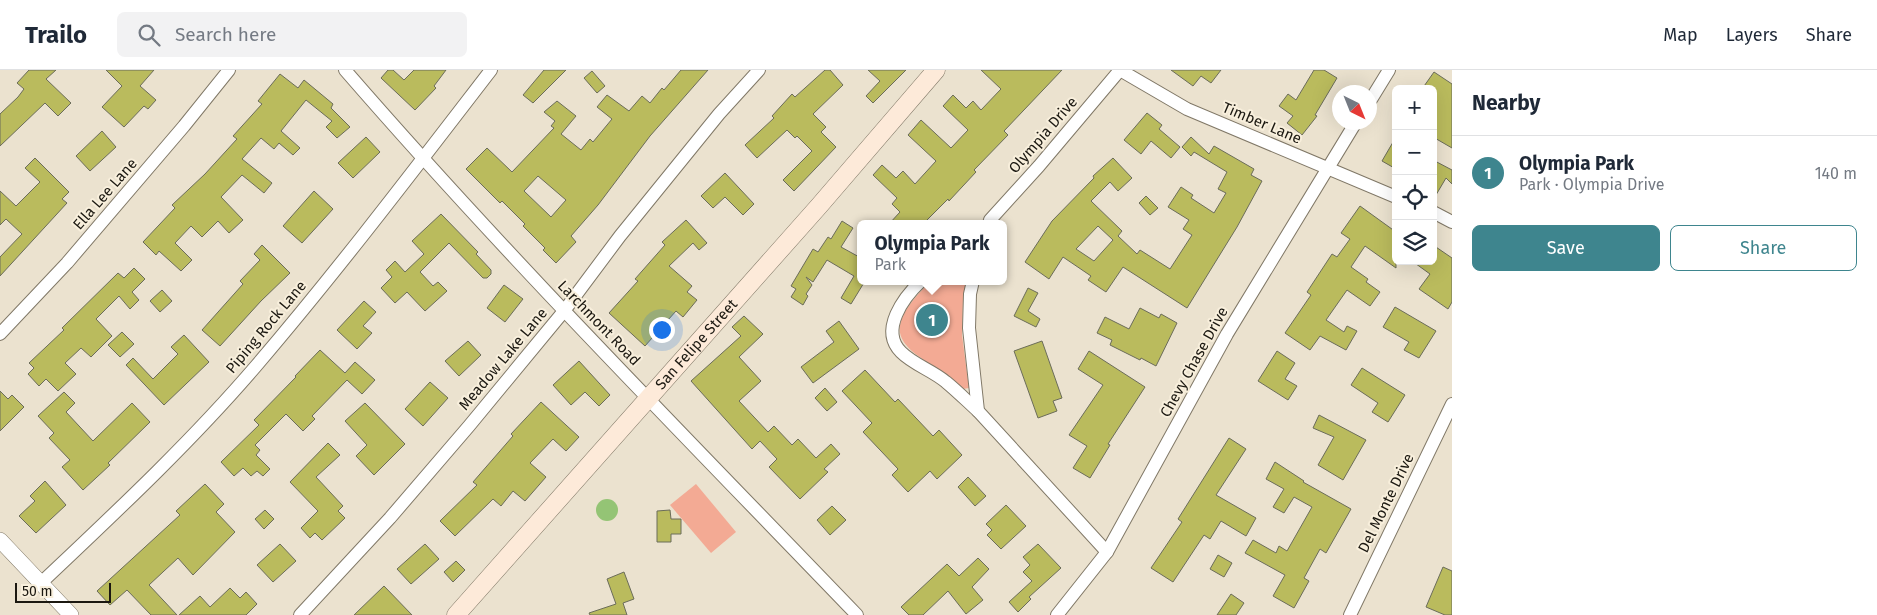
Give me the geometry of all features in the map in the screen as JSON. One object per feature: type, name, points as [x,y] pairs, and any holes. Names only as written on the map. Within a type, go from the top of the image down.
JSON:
[{"type":"main road","name":"San Felipe Street","points":[[456,615],[819,206],[936,70]]},
{"type":"street","name":"Ella Lee Lane","points":[[0,334],[67,263],[184,126],[229,70]]},
{"type":"street","name":"Larchmont Road","points":[[345,70],[422,159],[564,311],[856,615]]},
{"type":"street","name":"Piping Rock Lane","points":[[41,583],[118,510],[206,421],[255,366],[354,246],[491,70]]},
{"type":"street","name":"Meadow Lake Lane","points":[[300,615],[390,518],[564,311],[626,228],[719,114],[759,70]]},
{"type":"street","name":"Timber Lane","points":[[1120,70],[1187,109],[1392,194]]},
{"type":"street","name":"Olympia Drive","points":[[990,220],[1039,166],[1120,70]]},
{"type":"street","points":[[1377,90],[1389,70]]},
{"type":"street","name":"Chevy Chase Drive","points":[[1057,615],[1107,552],[1227,334],[1351,130]]},
{"type":"street","points":[[1437,214],[1452,222]]},
{"type":"street","points":[[917,285],[900,304],[892,331],[894,342],[900,352],[945,381],[978,411],[1107,552]]},
{"type":"street","points":[[972,285],[969,328],[978,411]]},
{"type":"street","name":"Del Monte Drive","points":[[1350,615],[1452,404]]},
{"type":"street","points":[[0,540],[71,615]]},
{"type":"shaded area","points":[[927,285],[965,285],[962,335],[969,388],[963,389],[905,344],[900,333],[902,319],[911,302]]},
{"type":"shaded area","points":[[696,484],[736,532],[711,553],[670,505]]},
{"type":"shaded area","points":[[607,499],[615,502],[618,510],[615,518],[607,521],[599,518],[596,510],[599,502]]},
{"type":"building","points":[[29,70],[56,70],[46,79],[71,103],[58,116],[45,103],[0,146],[0,114],[24,89],[17,83]]},
{"type":"building","points":[[106,70],[154,70],[140,86],[156,100],[148,109],[144,106],[124,127],[102,107],[122,86]]},
{"type":"building","points":[[388,70],[393,70],[404,80],[414,70],[446,70],[434,86],[436,88],[415,110],[381,78]]},
{"type":"building","points":[[544,70],[566,70],[533,103],[523,95]]},
{"type":"building","points":[[681,70],[708,70],[650,136],[598,205],[571,236],[576,242],[556,263],[543,250],[545,248],[523,226],[525,224],[502,201],[500,203],[466,169],[487,148],[512,172],[554,128],[551,126],[555,121],[544,112],[557,101],[576,116],[561,134],[581,150],[590,139],[593,142],[612,119],[597,107],[607,95],[629,111],[642,96],[650,103],[662,88],[664,90]],"holes":[[[538,176],[566,200],[551,217],[524,191]]]},
{"type":"building","points":[[825,70],[830,70],[843,85],[813,114],[826,127],[821,132],[836,147],[794,191],[783,180],[812,151],[797,136],[795,138],[787,130],[757,158],[745,145],[774,118],[772,116],[792,94],[795,97]]},
{"type":"building","points":[[868,70],[906,70],[873,103],[866,96],[880,81]]},
{"type":"building","points":[[981,70],[1062,70],[1004,131],[1008,135],[974,170],[976,172],[949,201],[948,199],[927,220],[893,220],[900,212],[892,204],[897,198],[873,175],[882,165],[896,178],[903,171],[915,184],[936,161],[908,135],[921,120],[951,148],[968,130],[943,106],[953,95],[966,108],[973,101],[981,110],[1001,89]]},
{"type":"building","points":[[1171,70],[1221,70],[1211,83],[1201,76],[1193,86]]},
{"type":"building","points":[[1314,70],[1324,70],[1337,78],[1315,115],[1317,116],[1302,135],[1287,123],[1293,116],[1279,106],[1288,94],[1296,100]]},
{"type":"building","points":[[592,71],[605,86],[597,93],[584,78]]},
{"type":"building","points":[[1434,72],[1452,84],[1452,148],[1437,139],[1437,85],[1425,85]]},
{"type":"building","points":[[280,74],[298,88],[304,80],[333,104],[331,108],[350,127],[337,138],[326,127],[332,121],[306,100],[281,131],[300,148],[293,155],[279,143],[274,149],[261,138],[242,159],[272,183],[264,193],[242,175],[221,197],[243,220],[229,233],[218,221],[202,237],[191,226],[175,243],[192,260],[181,271],[159,251],[156,255],[143,242],[175,208],[172,205],[205,174],[237,139],[233,136],[262,104],[258,101]]},
{"type":"building","points":[[1147,113],[1162,125],[1159,129],[1180,147],[1171,158],[1151,141],[1141,154],[1124,140]]},
{"type":"building","points":[[102,131],[116,147],[90,171],[76,156]]},
{"type":"building","points":[[366,137],[380,152],[353,178],[338,163]]},
{"type":"building","points":[[1191,137],[1209,154],[1214,146],[1254,169],[1251,175],[1262,181],[1237,227],[1187,308],[1123,267],[1106,292],[1088,280],[1091,276],[1063,257],[1049,279],[1025,262],[1052,221],[1094,178],[1093,176],[1113,158],[1132,178],[1118,191],[1110,182],[1091,201],[1122,231],[1118,236],[1137,254],[1140,250],[1170,269],[1192,235],[1183,229],[1189,220],[1168,207],[1181,187],[1193,195],[1191,198],[1214,213],[1226,193],[1218,189],[1227,172],[1194,152],[1191,156],[1182,147]],"holes":[[[1098,226],[1113,240],[1094,261],[1076,249]]]},
{"type":"building","points":[[1392,144],[1392,167],[1382,161]]},
{"type":"building","points":[[35,158],[69,192],[62,199],[67,203],[0,276],[0,257],[22,234],[6,219],[0,225],[0,191],[16,206],[40,182],[25,168]]},
{"type":"building","points":[[1437,162],[1452,170],[1452,184],[1446,178],[1437,193]]},
{"type":"building","points":[[725,173],[754,204],[743,215],[725,197],[713,208],[701,196]]},
{"type":"building","points":[[314,191],[333,209],[302,243],[283,226]]},
{"type":"building","points":[[1146,196],[1158,208],[1150,215],[1139,203]]},
{"type":"building","points":[[1360,206],[1392,229],[1392,265],[1396,265],[1396,268],[1365,246],[1351,267],[1368,279],[1366,282],[1380,292],[1370,306],[1347,290],[1326,320],[1344,332],[1347,326],[1357,331],[1346,350],[1320,336],[1310,350],[1285,333],[1311,295],[1307,292],[1332,254],[1337,257],[1350,239],[1341,233]]},
{"type":"building","points":[[441,214],[478,252],[476,254],[491,270],[491,274],[487,278],[483,278],[449,243],[420,272],[433,286],[438,282],[447,291],[425,311],[407,292],[395,303],[381,288],[392,277],[386,270],[395,261],[405,272],[424,254],[412,241]]},
{"type":"building","points":[[686,220],[707,243],[699,250],[693,243],[669,266],[692,286],[687,292],[697,300],[683,317],[676,311],[645,346],[609,313],[638,281],[635,279],[665,245],[662,242]]},
{"type":"building","points":[[842,221],[853,228],[841,247],[857,256],[857,285],[863,285],[851,304],[841,298],[854,276],[827,260],[813,282],[806,277],[812,285],[806,294],[808,296],[803,305],[791,297],[796,289],[791,286],[813,249],[818,252],[828,237],[831,239]]},
{"type":"building","points":[[262,245],[290,273],[261,301],[220,346],[202,330],[243,284],[240,281],[260,260],[254,254]]},
{"type":"building","points":[[1437,248],[1452,258],[1452,302],[1448,309],[1419,289],[1430,274],[1418,265],[1437,265]]},
{"type":"building","points":[[134,268],[145,279],[132,292],[139,300],[130,309],[119,296],[96,319],[112,336],[91,357],[81,348],[65,363],[76,374],[58,391],[46,379],[39,386],[28,374],[34,368],[29,363],[64,330],[62,328],[118,273],[124,278]]},
{"type":"building","points":[[504,285],[523,299],[505,322],[487,308]]},
{"type":"building","points":[[1028,288],[1038,293],[1028,311],[1040,319],[1036,327],[1014,316]]},
{"type":"building","points":[[162,290],[172,301],[160,312],[150,301]]},
{"type":"building","points":[[364,301],[376,312],[363,326],[372,333],[357,349],[337,330]]},
{"type":"building","points":[[1395,307],[1436,331],[1419,358],[1404,350],[1409,342],[1383,327]]},
{"type":"building","points":[[1140,308],[1159,318],[1161,314],[1177,323],[1156,366],[1110,345],[1112,340],[1097,333],[1105,317],[1129,329]]},
{"type":"building","points":[[744,316],[763,334],[739,357],[761,381],[739,401],[768,432],[774,426],[792,445],[798,439],[816,458],[831,444],[840,454],[824,469],[828,472],[800,499],[769,467],[777,459],[760,441],[752,449],[691,381],[741,336],[732,327]]},
{"type":"building","points":[[839,321],[859,349],[813,383],[801,367],[834,342],[826,331]]},
{"type":"building","points":[[122,332],[134,344],[120,357],[108,345]]},
{"type":"building","points":[[184,335],[209,362],[164,405],[126,365],[133,358],[153,379],[178,354],[171,347]]},
{"type":"building","points":[[468,341],[481,355],[459,376],[445,361]]},
{"type":"building","points":[[1042,341],[1062,398],[1053,401],[1057,411],[1038,418],[1014,351]]},
{"type":"building","points":[[320,350],[345,373],[355,362],[375,380],[362,394],[347,380],[312,416],[315,419],[303,431],[286,414],[255,445],[260,450],[256,455],[270,469],[263,476],[257,471],[251,476],[243,468],[234,476],[221,462],[259,425],[254,420]]},
{"type":"building","points":[[1089,351],[1145,387],[1108,444],[1110,445],[1090,478],[1073,468],[1087,446],[1069,435],[1103,385],[1078,369]]},
{"type":"building","points":[[1277,351],[1295,363],[1285,379],[1297,386],[1288,400],[1258,381]]},
{"type":"building","points":[[579,361],[610,395],[599,406],[585,392],[571,405],[553,385]]},
{"type":"building","points":[[1362,368],[1405,395],[1388,422],[1372,412],[1378,403],[1351,385]]},
{"type":"building","points":[[865,370],[895,402],[898,399],[933,436],[939,430],[962,455],[937,479],[930,471],[908,492],[892,475],[898,469],[863,432],[872,423],[842,391]]},
{"type":"building","points":[[430,382],[448,398],[423,426],[405,409]]},
{"type":"building","points":[[825,388],[837,402],[827,411],[815,398]]},
{"type":"building","points":[[0,391],[8,399],[12,395],[24,407],[0,431]]},
{"type":"building","points":[[64,392],[75,403],[66,412],[93,441],[132,403],[150,422],[108,463],[110,465],[83,490],[62,467],[70,460],[49,438],[54,433],[38,416]]},
{"type":"building","points":[[541,402],[579,437],[566,451],[553,439],[530,463],[546,477],[525,501],[513,491],[501,506],[493,499],[455,536],[440,521],[477,485],[473,482],[513,436],[511,434]]},
{"type":"building","points":[[365,403],[405,444],[374,475],[356,456],[367,445],[345,421]]},
{"type":"building","points":[[1319,415],[1366,440],[1343,480],[1318,465],[1334,437],[1313,428]]},
{"type":"building","points":[[1229,438],[1246,449],[1216,495],[1256,518],[1246,536],[1221,521],[1210,539],[1204,535],[1173,582],[1151,568],[1182,522],[1178,519]]},
{"type":"building","points":[[328,443],[340,455],[316,477],[343,506],[338,511],[345,518],[322,540],[315,533],[310,538],[301,528],[318,511],[290,482]]},
{"type":"building","points":[[1275,462],[1303,482],[1351,509],[1326,553],[1320,549],[1304,578],[1309,581],[1294,608],[1273,596],[1285,575],[1245,553],[1253,540],[1276,553],[1279,546],[1287,551],[1312,507],[1294,497],[1284,513],[1273,507],[1284,489],[1266,479]]},
{"type":"building","points":[[968,477],[986,496],[975,506],[958,487]]},
{"type":"building","points":[[45,481],[66,505],[36,533],[19,516],[35,501],[30,496]]},
{"type":"building","points":[[205,484],[224,504],[216,512],[235,532],[193,575],[178,558],[149,585],[177,615],[151,615],[127,590],[110,605],[97,591],[180,515],[176,511]]},
{"type":"building","points":[[1006,505],[1026,526],[1001,549],[987,535],[992,530],[986,524]]},
{"type":"building","points":[[832,506],[846,520],[830,535],[817,520]]},
{"type":"building","points":[[265,510],[274,519],[264,529],[255,519]]},
{"type":"building","points":[[670,510],[671,519],[681,519],[681,534],[671,534],[671,542],[657,542],[657,511]]},
{"type":"building","points":[[280,544],[296,561],[273,582],[257,565]]},
{"type":"building","points":[[425,544],[439,559],[411,584],[397,569]]},
{"type":"building","points":[[1038,544],[1061,568],[1029,597],[1031,599],[1018,612],[1009,602],[1032,581],[1023,572],[1030,565],[1023,557]]},
{"type":"building","points":[[1218,555],[1232,563],[1224,577],[1210,569]]},
{"type":"building","points":[[978,558],[989,569],[972,587],[983,600],[966,614],[948,591],[923,615],[909,615],[901,607],[947,564],[959,576]]},
{"type":"building","points":[[456,561],[465,570],[453,582],[444,572]]},
{"type":"building","points":[[1443,567],[1452,571],[1452,615],[1445,615],[1426,607]]},
{"type":"building","points":[[624,572],[634,599],[623,603],[627,615],[590,615],[589,613],[616,604],[607,579]]},
{"type":"building","points":[[384,586],[412,615],[354,615]]},
{"type":"building","points":[[230,588],[240,598],[246,592],[257,604],[246,615],[179,615],[200,596],[210,607]]},
{"type":"building","points":[[1231,594],[1244,603],[1236,615],[1217,615]]},
{"type":"place","name":"Olympia Park","points":[[932,320]]}]
